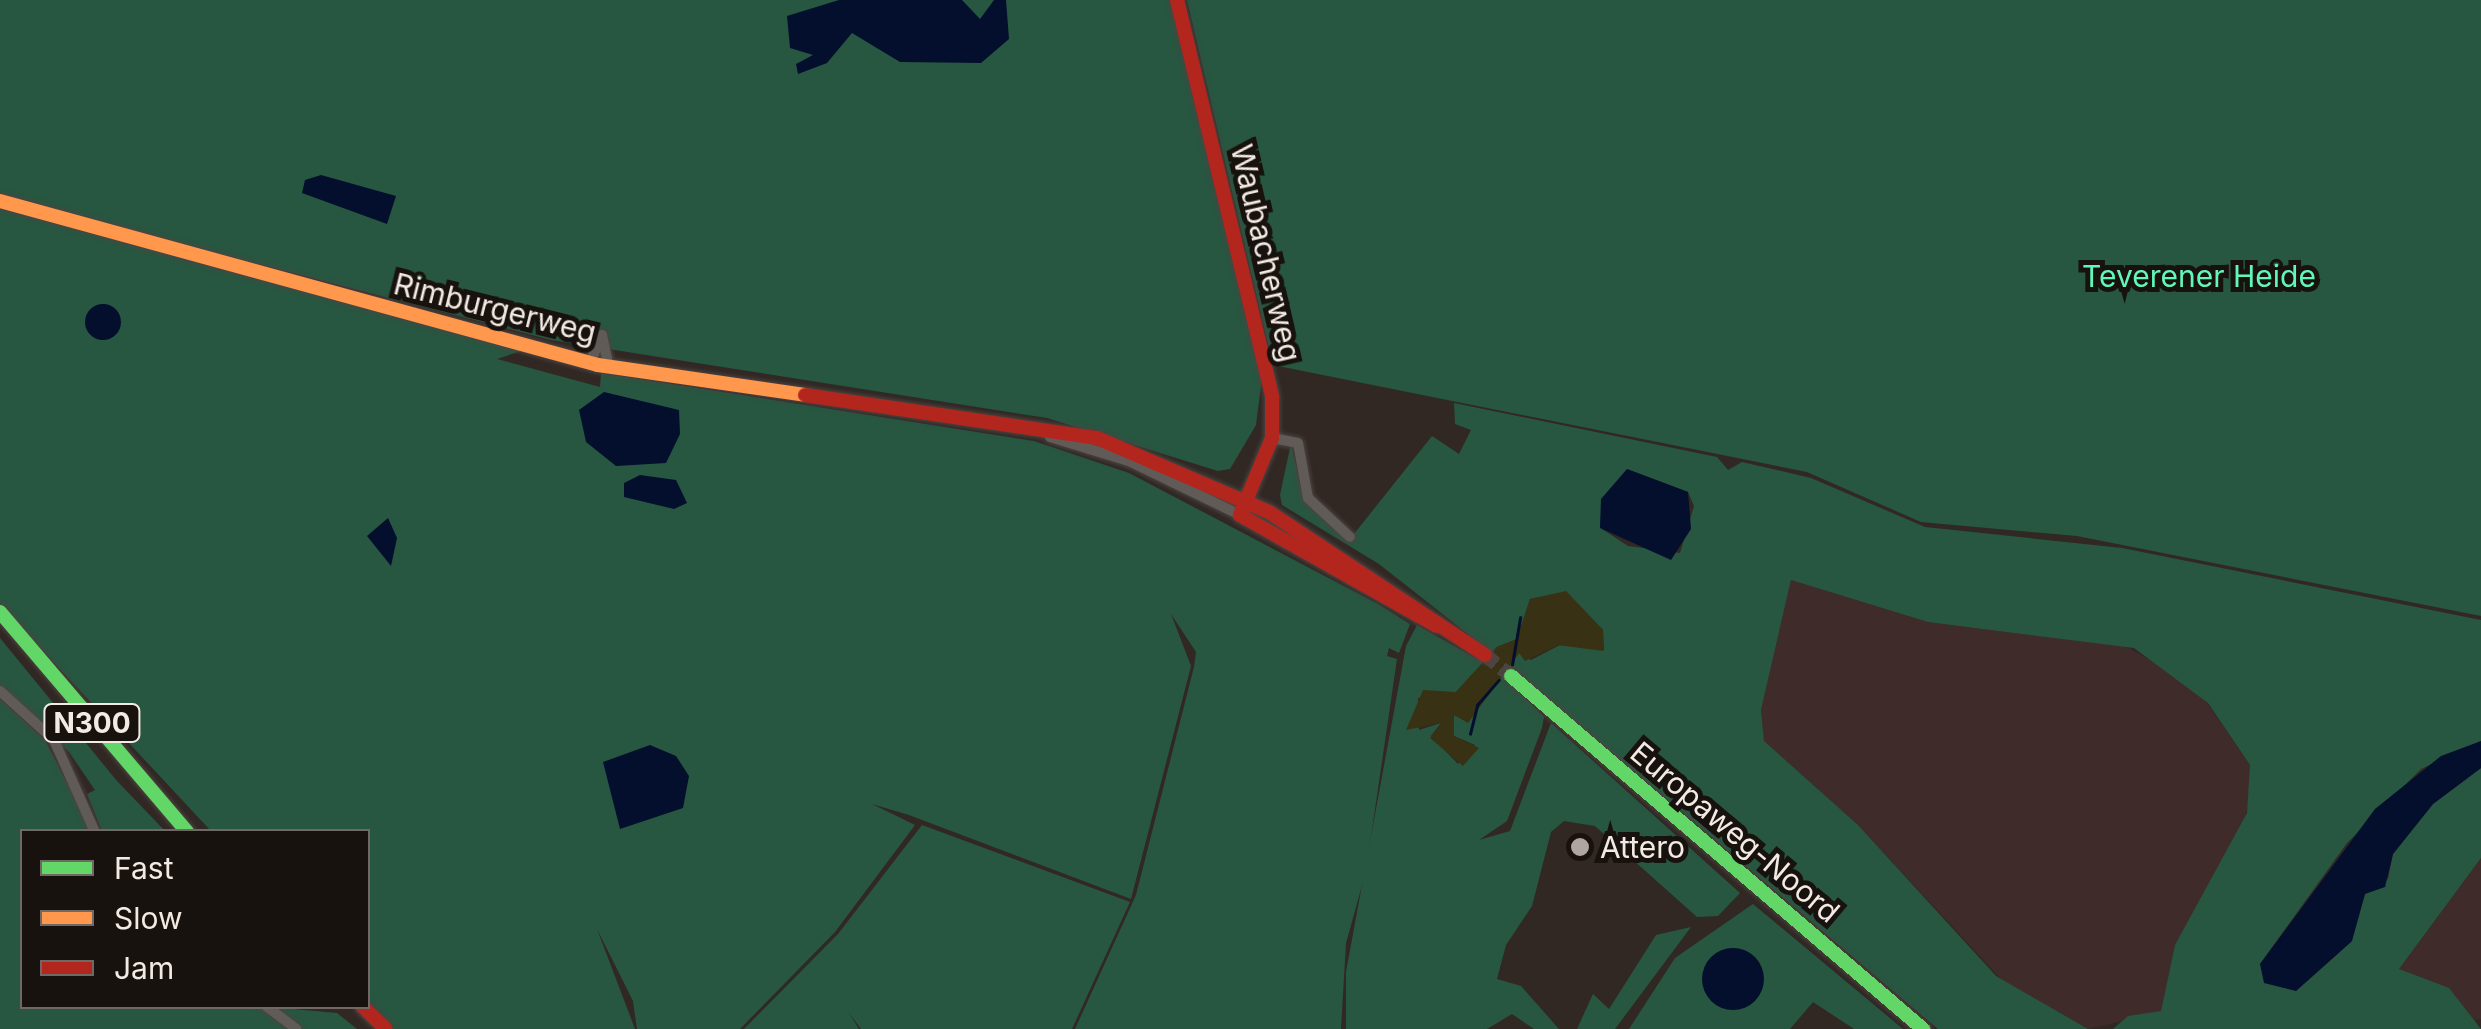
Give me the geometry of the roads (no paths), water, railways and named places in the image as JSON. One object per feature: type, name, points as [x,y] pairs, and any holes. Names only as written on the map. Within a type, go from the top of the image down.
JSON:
[{"type":"main road","name":"Waubacherweg","points":[[1177,0],[1266,368],[1272,438],[1242,507]]},
{"type":"main road","name":"Rimburgerweg","points":[[0,201],[591,360],[986,419],[1115,443],[1242,507]]},
{"type":"main road","points":[[1242,507],[1485,655]]},
{"type":"main road","name":"N300","points":[[0,612],[184,829]]},
{"type":"main road","name":"N300","points":[[0,630],[168,829]]},
{"type":"main road","name":"Europaweg-Noord","points":[[1511,676],[1923,1029]]},
{"type":"main road","points":[[347,1009],[368,1029]]},
{"type":"main road","points":[[365,1009],[386,1029]]},
{"type":"street","points":[[591,360],[605,336],[608,363]]},
{"type":"street","points":[[1272,438],[1298,443],[1308,498],[1350,537]]},
{"type":"street","points":[[0,691],[54,740],[95,829]]},
{"type":"street","points":[[270,1009],[296,1029]]},
{"type":"water","points":[[839,0],[962,0],[980,19],[994,0],[1006,0],[1009,39],[981,63],[900,62],[852,33],[827,63],[798,74],[796,64],[813,55],[790,48],[787,16]]},
{"type":"water","points":[[321,175],[396,196],[387,224],[302,193],[305,180]]},
{"type":"water","points":[[103,304],[116,309],[121,322],[116,335],[103,340],[90,335],[85,322],[90,309]]},
{"type":"water","points":[[604,392],[679,410],[680,434],[666,463],[616,466],[586,442],[579,410]]},
{"type":"water","points":[[1627,469],[1688,492],[1691,529],[1671,560],[1600,528],[1601,499]]},
{"type":"water","points":[[640,475],[676,480],[687,503],[674,509],[624,497],[624,483]]},
{"type":"water","points":[[388,518],[397,538],[391,566],[367,536]]},
{"type":"water","points":[[2481,741],[2481,768],[2433,804],[2393,854],[2385,887],[2365,894],[2352,941],[2296,991],[2264,983],[2260,964],[2375,809],[2441,756]]},
{"type":"water","points":[[650,745],[676,756],[689,776],[683,808],[620,829],[603,762]]},
{"type":"water","points":[[1733,948],[1755,957],[1764,979],[1755,1001],[1733,1010],[1711,1001],[1702,979],[1711,957]]},
{"type":"waterway","points":[[1512,665],[1520,618]]},
{"type":"waterway","points":[[1470,734],[1477,705],[1499,680]]},
{"type":"tunnel","points":[[1485,655],[1511,676]]},
{"type":"place","name":"Attero","points":[[1580,847]]},
{"type":"park label","name":"Teverener Heide","points":[[2199,276]]}]
